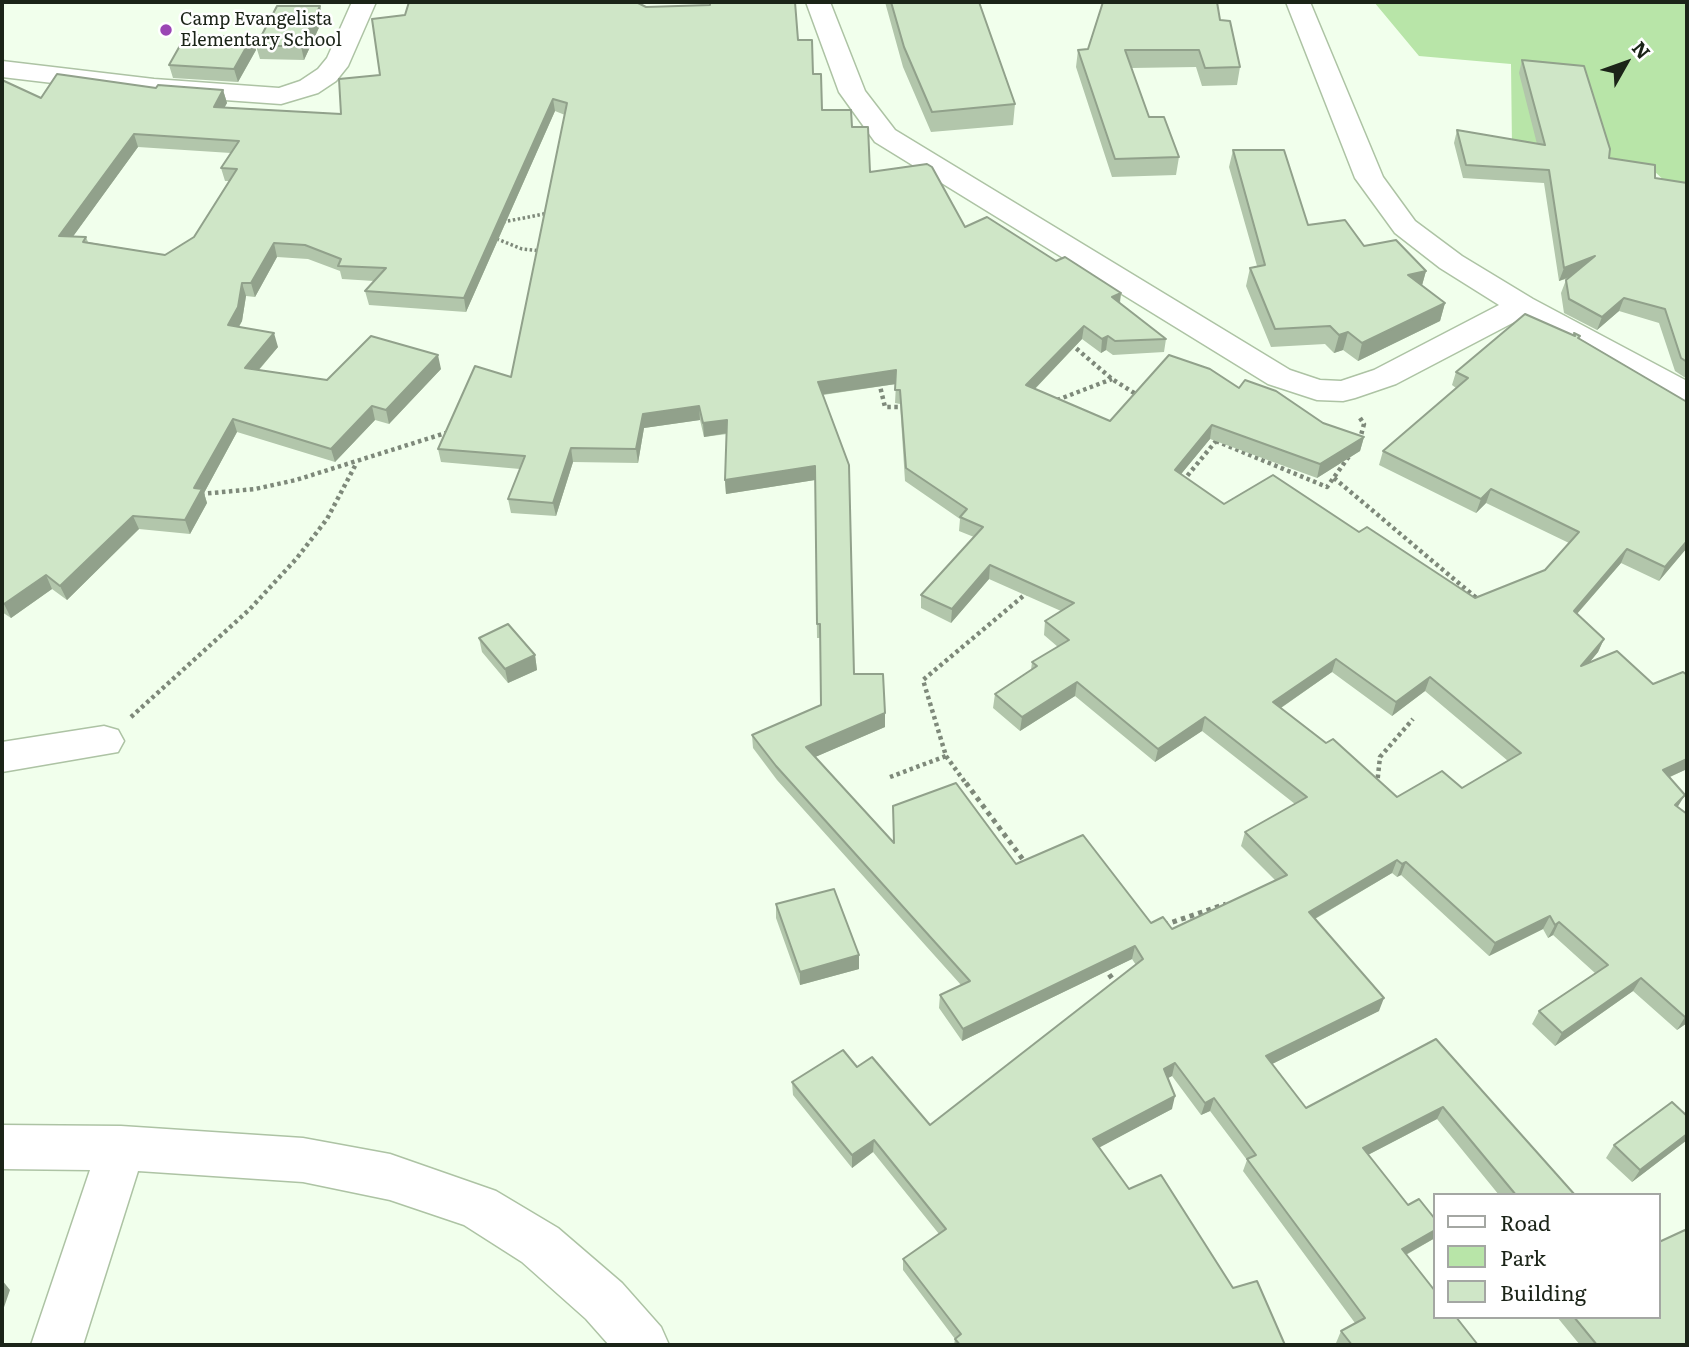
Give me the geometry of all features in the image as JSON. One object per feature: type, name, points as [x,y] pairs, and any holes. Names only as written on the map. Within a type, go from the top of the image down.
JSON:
[{"type":"street","points":[[2,69],[166,88],[281,96],[309,87],[327,75],[339,60],[364,2]]},
{"type":"street","points":[[818,2],[852,92],[885,136],[1279,376],[1317,390],[1343,391],[1385,377],[1522,306]]},
{"type":"street","points":[[1298,2],[1369,178],[1405,227],[1451,262],[1522,306],[1687,394]]},
{"type":"street","points":[[2,757],[104,741]]},
{"type":"street","points":[[2,1147],[121,1148],[303,1160],[390,1177],[479,1207],[540,1245],[604,1301],[643,1345]]},
{"type":"street","points":[[57,1345],[121,1148]]},
{"type":"path","points":[[496,223],[558,211]]},
{"type":"path","points":[[491,237],[522,248],[552,253]]},
{"type":"path","points":[[1062,337],[1112,379],[1144,400]]},
{"type":"path","points":[[877,372],[885,407],[909,407]]},
{"type":"path","points":[[1054,401],[1112,379]]},
{"type":"path","points":[[1343,391],[1364,424],[1359,443]]},
{"type":"path","points":[[196,494],[255,489],[356,463],[458,430]]},
{"type":"path","points":[[1207,437],[1327,487],[1353,452]]},
{"type":"path","points":[[1174,492],[1216,441]]},
{"type":"path","points":[[104,741],[230,627],[297,558],[327,519],[356,463]]},
{"type":"path","points":[[1334,478],[1486,605]]},
{"type":"path","points":[[1033,588],[923,680],[946,756],[1034,874]]},
{"type":"path","points":[[1376,791],[1380,757],[1413,719]]},
{"type":"path","points":[[890,777],[946,756]]},
{"type":"path","points":[[1155,928],[1233,902]]},
{"type":"path","points":[[1097,958],[1116,984]]},
{"type":"green space","points":[[1374,2],[1687,2],[1687,194],[1676,192],[1650,167],[1512,147],[1511,64],[1419,56]]},
{"type":"building","points":[[409,2],[636,2],[646,7],[710,5],[710,2],[795,2],[798,40],[812,40],[813,74],[821,74],[822,110],[851,110],[852,127],[868,127],[870,172],[927,164],[932,167],[965,227],[987,217],[1056,261],[1065,257],[1121,293],[1112,297],[1166,339],[1115,341],[1108,336],[1102,339],[1084,326],[1026,385],[1110,421],[1169,355],[1210,369],[1239,388],[1245,380],[1276,391],[1323,423],[1364,437],[1320,464],[1212,425],[1175,470],[1224,504],[1273,475],[1359,532],[1367,527],[1475,598],[1545,570],[1579,532],[1491,489],[1481,499],[1383,451],[1468,378],[1456,372],[1525,314],[1580,336],[1578,338],[1687,402],[1687,541],[1665,567],[1627,549],[1574,611],[1604,639],[1581,666],[1617,651],[1653,684],[1683,672],[1687,675],[1687,759],[1663,770],[1685,795],[1675,805],[1687,814],[1687,1016],[1641,978],[1562,1033],[1539,1011],[1608,965],[1559,922],[1555,925],[1550,916],[1495,943],[1406,862],[1402,864],[1397,860],[1309,912],[1384,998],[1266,1056],[1306,1108],[1436,1039],[1573,1193],[1514,1193],[1443,1107],[1363,1148],[1408,1205],[1419,1199],[1434,1218],[1434,1231],[1402,1249],[1434,1290],[1434,1319],[1458,1319],[1478,1345],[1352,1345],[1341,1331],[1365,1318],[1247,1159],[1256,1155],[1214,1098],[1205,1103],[1175,1063],[1164,1069],[1175,1096],[1093,1139],[1129,1189],[1161,1175],[1233,1288],[1257,1281],[1285,1345],[960,1345],[955,1339],[961,1334],[903,1259],[946,1229],[874,1140],[852,1155],[792,1082],[843,1050],[857,1067],[872,1057],[930,1125],[1143,959],[1135,946],[963,1029],[940,995],[970,981],[776,766],[752,735],[821,705],[815,466],[725,480],[727,420],[703,423],[699,406],[643,414],[636,449],[571,448],[553,503],[508,499],[525,456],[438,449],[475,366],[511,377],[567,103],[553,99],[464,298],[365,291],[386,268],[338,266],[341,259],[305,245],[274,243],[251,283],[242,283],[238,307],[228,325],[274,333],[245,368],[327,380],[371,336],[438,355],[386,410],[372,406],[331,449],[233,419],[194,488],[202,489],[185,520],[133,516],[60,586],[46,575],[2,603],[2,80],[41,98],[57,74],[156,88],[158,85],[223,90],[214,107],[341,114],[339,79],[380,75],[372,19],[405,15]],"holes":[[[134,134],[239,141],[221,168],[237,169],[194,237],[165,255],[83,242],[86,237],[59,236]],[[896,370],[895,390],[900,390],[906,468],[967,509],[960,517],[983,527],[921,595],[952,609],[990,565],[1074,603],[1045,621],[1069,640],[1032,662],[1037,666],[995,694],[1022,717],[1077,682],[1158,749],[1205,717],[1307,797],[1245,832],[1287,875],[1172,929],[1163,917],[1151,923],[1083,835],[1016,864],[956,783],[893,806],[894,843],[806,747],[885,713],[883,674],[854,674],[849,465],[818,382]],[[1336,659],[1396,702],[1430,677],[1521,753],[1462,788],[1442,771],[1397,797],[1333,739],[1326,743],[1273,702]]]},
{"type":"building","points":[[891,2],[979,2],[1015,104],[932,112],[904,47]]},
{"type":"building","points":[[1103,2],[1217,2],[1220,20],[1230,21],[1240,67],[1205,68],[1199,50],[1125,50],[1149,117],[1164,117],[1179,157],[1115,159],[1078,50],[1088,49]]},
{"type":"building","points":[[277,6],[320,6],[301,46],[256,46]]},
{"type":"building","points":[[186,35],[252,37],[234,69],[169,65]]},
{"type":"building","points":[[1522,60],[1584,66],[1610,149],[1609,158],[1655,165],[1655,178],[1687,183],[1687,362],[1681,358],[1665,309],[1624,298],[1602,317],[1569,299],[1566,280],[1595,256],[1564,268],[1549,170],[1466,165],[1457,130],[1545,145]]},
{"type":"building","points":[[1233,150],[1284,150],[1308,225],[1345,220],[1364,246],[1396,240],[1426,271],[1408,275],[1445,303],[1362,343],[1348,332],[1339,335],[1330,326],[1275,329],[1250,268],[1265,265]]},
{"type":"building","points":[[508,624],[535,655],[505,669],[479,638]]},
{"type":"building","points":[[834,889],[859,955],[800,972],[776,904]]},
{"type":"building","points":[[1672,1102],[1687,1116],[1687,1134],[1640,1170],[1614,1145]]},
{"type":"building","points":[[1685,1230],[1687,1233],[1687,1345],[1597,1345],[1576,1319],[1661,1319],[1661,1241]]},
{"type":"place","name":"Camp Evangelista Elementary School","points":[[166,30]]}]
